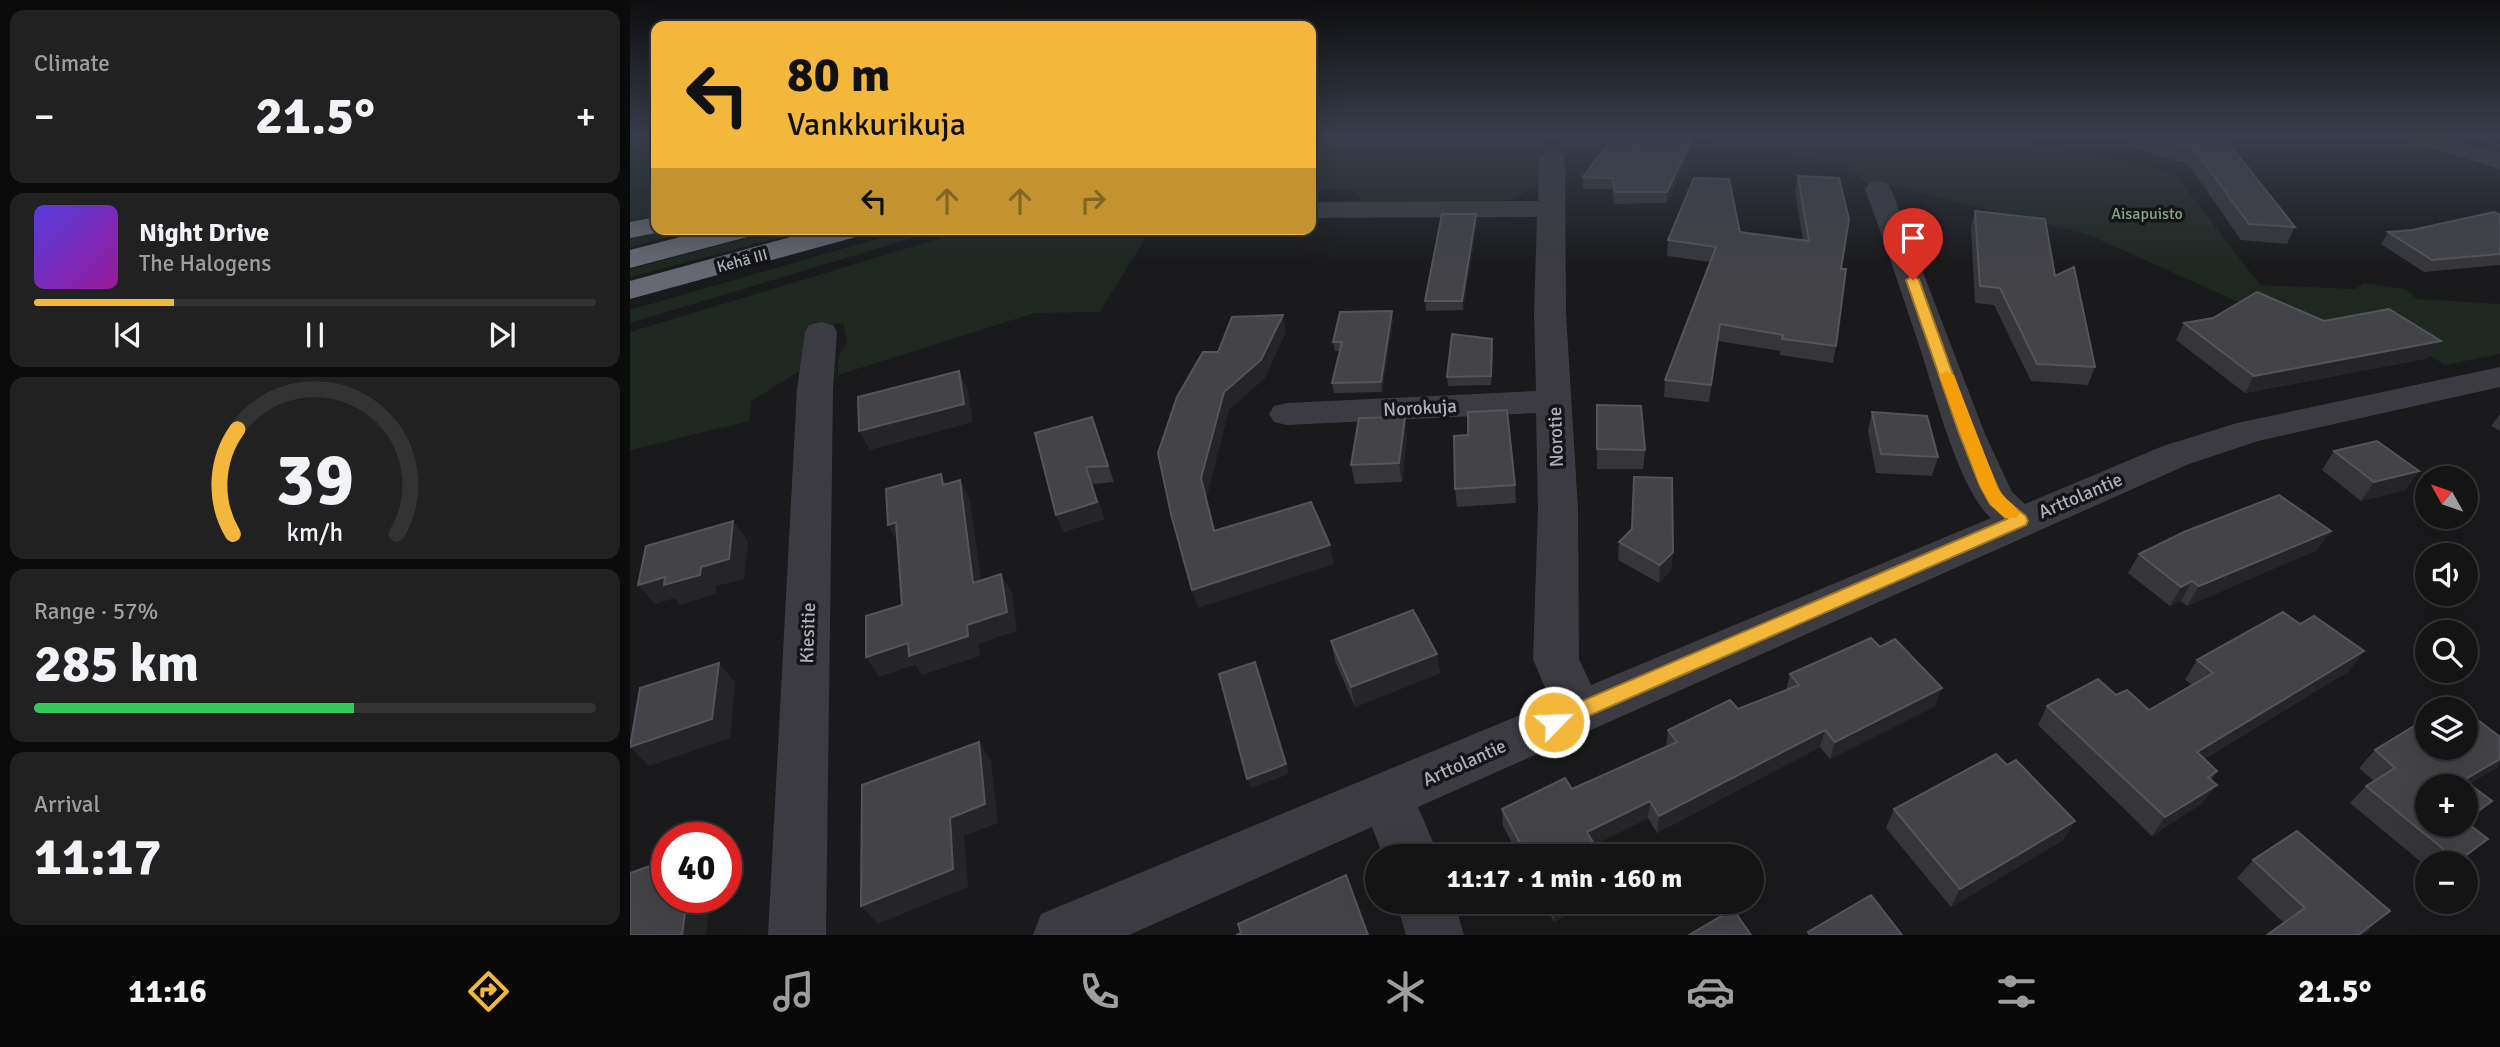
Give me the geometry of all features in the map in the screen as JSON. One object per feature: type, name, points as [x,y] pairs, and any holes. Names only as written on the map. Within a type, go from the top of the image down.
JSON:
[{"type":"highway","points":[[630,230],[651,226]]},
{"type":"highway","name":"Kehä III","points":[[630,259],[809,235]]},
{"type":"highway","points":[[630,299],[750,243]]},
{"type":"highway","name":"Kehä III","points":[[630,290],[750,243]]},
{"type":"street","name":"Norotie","points":[[1552,179],[1550,313],[1558,509],[1556,659],[1579,710]]},
{"type":"street","points":[[1878,189],[1966,433],[1996,500],[2020,521]]},
{"type":"street","points":[[1316,210],[1551,209]]},
{"type":"street","name":"Kiesitie","points":[[797,935],[815,389],[821,332]]},
{"type":"street","name":"Arttolantie","points":[[1062,935],[2176,455],[2250,431],[2500,377]]},
{"type":"street","name":"Norokuja","points":[[1287,414],[1554,401]]},
{"type":"street","points":[[1387,796],[1406,844]]},
{"type":"street","points":[[1429,914],[1435,935]]},
{"type":"green space","points":[[630,179],[651,179],[651,220],[630,224]]},
{"type":"green space","points":[[1316,179],[1538,179],[1536,187],[1510,200],[1487,203],[1365,205],[1353,190],[1316,190]]},
{"type":"green space","name":"Aisapuisto","points":[[1862,179],[2178,179],[2260,285],[2355,289],[2364,283],[2405,289],[2417,299],[2500,304],[2500,354],[2445,365],[2372,320],[2303,331],[2089,235],[1894,186],[1868,185]]},
{"type":"green space","points":[[651,232],[651,235],[678,235],[630,247],[630,236]]},
{"type":"green space","points":[[759,235],[790,235],[630,277],[630,269]]},
{"type":"green space","points":[[890,235],[923,235],[630,323],[630,310]]},
{"type":"green space","points":[[951,235],[1147,235],[1100,312],[1035,313],[838,375],[838,358],[847,342],[843,323],[820,326],[811,364],[751,401],[749,421],[630,450],[630,332]]},
{"type":"building","points":[[1613,179],[1673,179],[1667,192],[1615,192]]},
{"type":"building","points":[[1694,179],[1729,179],[1740,232],[1809,241],[1798,179],[1839,179],[1849,219],[1841,269],[1846,269],[1836,346],[1782,339],[1783,335],[1720,324],[1711,385],[1665,380],[1716,247],[1668,240]]},
{"type":"building","points":[[2216,179],[2257,179],[2295,227],[2249,224]]},
{"type":"building","points":[[1975,211],[2045,219],[2055,276],[2074,267],[2095,367],[2037,364],[2000,288],[1980,286]]},
{"type":"building","points":[[2494,212],[2500,215],[2500,254],[2432,260],[2388,232],[2412,230]]},
{"type":"building","points":[[1442,214],[1476,214],[1462,301],[1425,301]]},
{"type":"building","points":[[2257,292],[2324,321],[2389,309],[2441,341],[2254,376],[2184,323],[2213,318]]},
{"type":"building","points":[[1392,311],[1381,382],[1332,383],[1342,342],[1333,342],[1340,312]]},
{"type":"building","points":[[1283,315],[1261,360],[1224,392],[1201,478],[1214,531],[1311,502],[1330,545],[1192,590],[1158,453],[1177,397],[1203,352],[1218,352],[1232,317]]},
{"type":"building","points":[[1452,334],[1492,339],[1491,376],[1447,377]]},
{"type":"building","points":[[959,371],[964,404],[859,431],[858,397]]},
{"type":"building","points":[[1597,405],[1641,406],[1645,450],[1597,449]]},
{"type":"building","points":[[1507,410],[1515,485],[1455,489],[1454,436],[1468,435],[1468,412]]},
{"type":"building","points":[[1872,412],[1927,416],[1938,457],[1881,454]]},
{"type":"building","points":[[1092,417],[1108,466],[1086,467],[1097,502],[1056,515],[1035,433]]},
{"type":"building","points":[[1405,417],[1399,463],[1351,465],[1359,418]]},
{"type":"building","points":[[2377,441],[2415,468],[2415,472],[2374,482],[2334,451]]},
{"type":"building","points":[[941,474],[943,485],[960,480],[973,583],[1001,574],[1007,612],[967,625],[968,636],[909,656],[908,643],[866,657],[866,616],[902,605],[896,522],[888,525],[886,489]]},
{"type":"building","points":[[1634,477],[1672,478],[1673,552],[1660,565],[1619,542],[1632,529]]},
{"type":"building","points":[[2279,495],[2331,531],[2199,586],[2192,581],[2181,587],[2139,554],[2184,532]]},
{"type":"building","points":[[733,521],[729,559],[701,567],[700,575],[664,585],[665,577],[638,585],[646,546]]},
{"type":"building","points":[[1413,610],[1437,654],[1351,687],[1331,641]]},
{"type":"building","points":[[2283,612],[2300,624],[2314,616],[2364,651],[2197,752],[2217,771],[2208,777],[2217,785],[2165,817],[2047,706],[2098,679],[2116,695],[2127,690],[2149,710],[2213,673],[2197,660]]},
{"type":"building","points":[[1871,638],[1880,647],[1895,639],[1942,688],[1835,742],[1825,730],[1659,816],[1650,801],[1587,832],[1594,844],[1521,844],[1502,809],[1565,778],[1572,789],[1677,742],[1668,730],[1730,700],[1738,709],[1799,685],[1790,674]]},
{"type":"building","points":[[1255,662],[1286,764],[1247,779],[1219,674]]},
{"type":"building","points":[[719,663],[712,719],[630,747],[640,688]]},
{"type":"building","points":[[2478,720],[2500,737],[2500,759],[2474,774],[2415,774],[2415,826],[2366,786],[2395,768],[2375,750],[2415,725],[2415,760],[2478,760]]},
{"type":"building","points":[[979,742],[985,804],[950,818],[953,869],[861,906],[862,785]]},
{"type":"building","points":[[1996,754],[2007,765],[2016,760],[2075,821],[1960,889],[1894,809]]},
{"type":"building","points":[[2478,790],[2492,801],[2478,811]]},
{"type":"building","points":[[2297,831],[2390,911],[2358,935],[2267,935],[2305,908],[2253,860]]},
{"type":"building","points":[[2478,831],[2488,839],[2472,851],[2446,851],[2429,837],[2478,837]]},
{"type":"building","points":[[651,866],[651,913],[685,913],[682,935],[630,935],[630,873]]},
{"type":"building","points":[[1346,875],[1368,935],[1236,935],[1241,933],[1238,924]]},
{"type":"building","points":[[1871,895],[1902,935],[1810,935],[1808,932]]},
{"type":"building","points":[[1725,914],[1736,914],[1751,935],[1689,935]]},
{"type":"slow traffic","points":[[1947,375],[1966,433],[1989,486],[1996,500],[2011,513]]},
{"type":"route","points":[[1554,722],[2020,521],[1996,500],[1989,486],[1966,433],[1913,280]]}]
